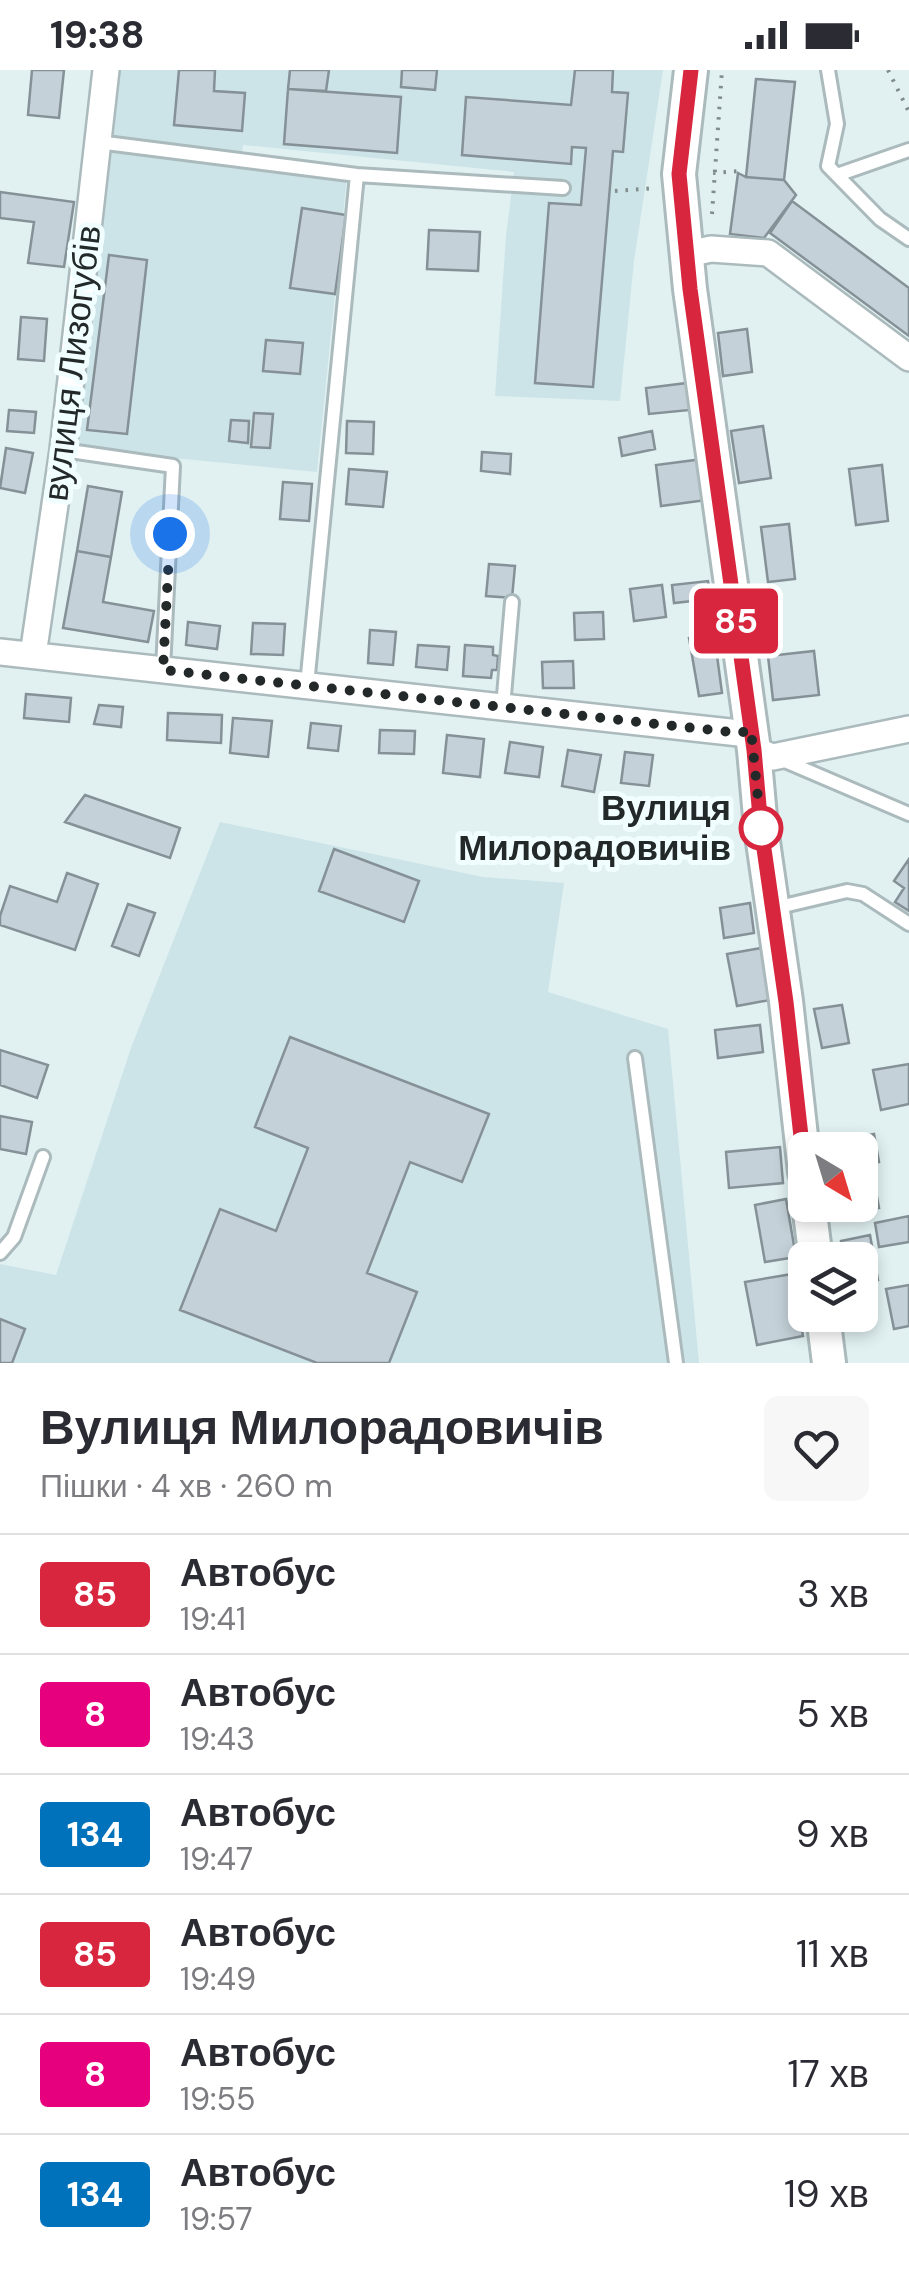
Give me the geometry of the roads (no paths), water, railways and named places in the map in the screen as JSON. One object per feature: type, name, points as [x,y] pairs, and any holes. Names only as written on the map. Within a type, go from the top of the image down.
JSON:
[{"type":"street","name":"вулиця Лизогубів","points":[[33,655],[63,450],[106,70]]},
{"type":"street","points":[[691,70],[679,174],[699,251],[801,1132]]},
{"type":"street","points":[[699,251],[768,252],[909,358]]},
{"type":"street","points":[[0,652],[739,733],[759,746],[909,730]]},
{"type":"street","points":[[824,1332],[828,1363]]},
{"type":"lane","points":[[828,70],[837,124],[828,166],[880,219],[909,239]]},
{"type":"lane","points":[[98,142],[357,176],[563,188]]},
{"type":"lane","points":[[838,175],[909,150]]},
{"type":"lane","points":[[307,685],[357,176]]},
{"type":"lane","points":[[63,450],[173,466],[163,670]]},
{"type":"lane","points":[[503,706],[512,602]]},
{"type":"lane","points":[[759,746],[909,814]]},
{"type":"lane","points":[[772,908],[847,891],[864,894],[909,924]]},
{"type":"lane","points":[[635,1058],[676,1363]]},
{"type":"lane","points":[[0,1254],[14,1237],[42,1158]]},
{"type":"place","name":"Вулиця Милорадовичів","points":[[761,828]]}]
